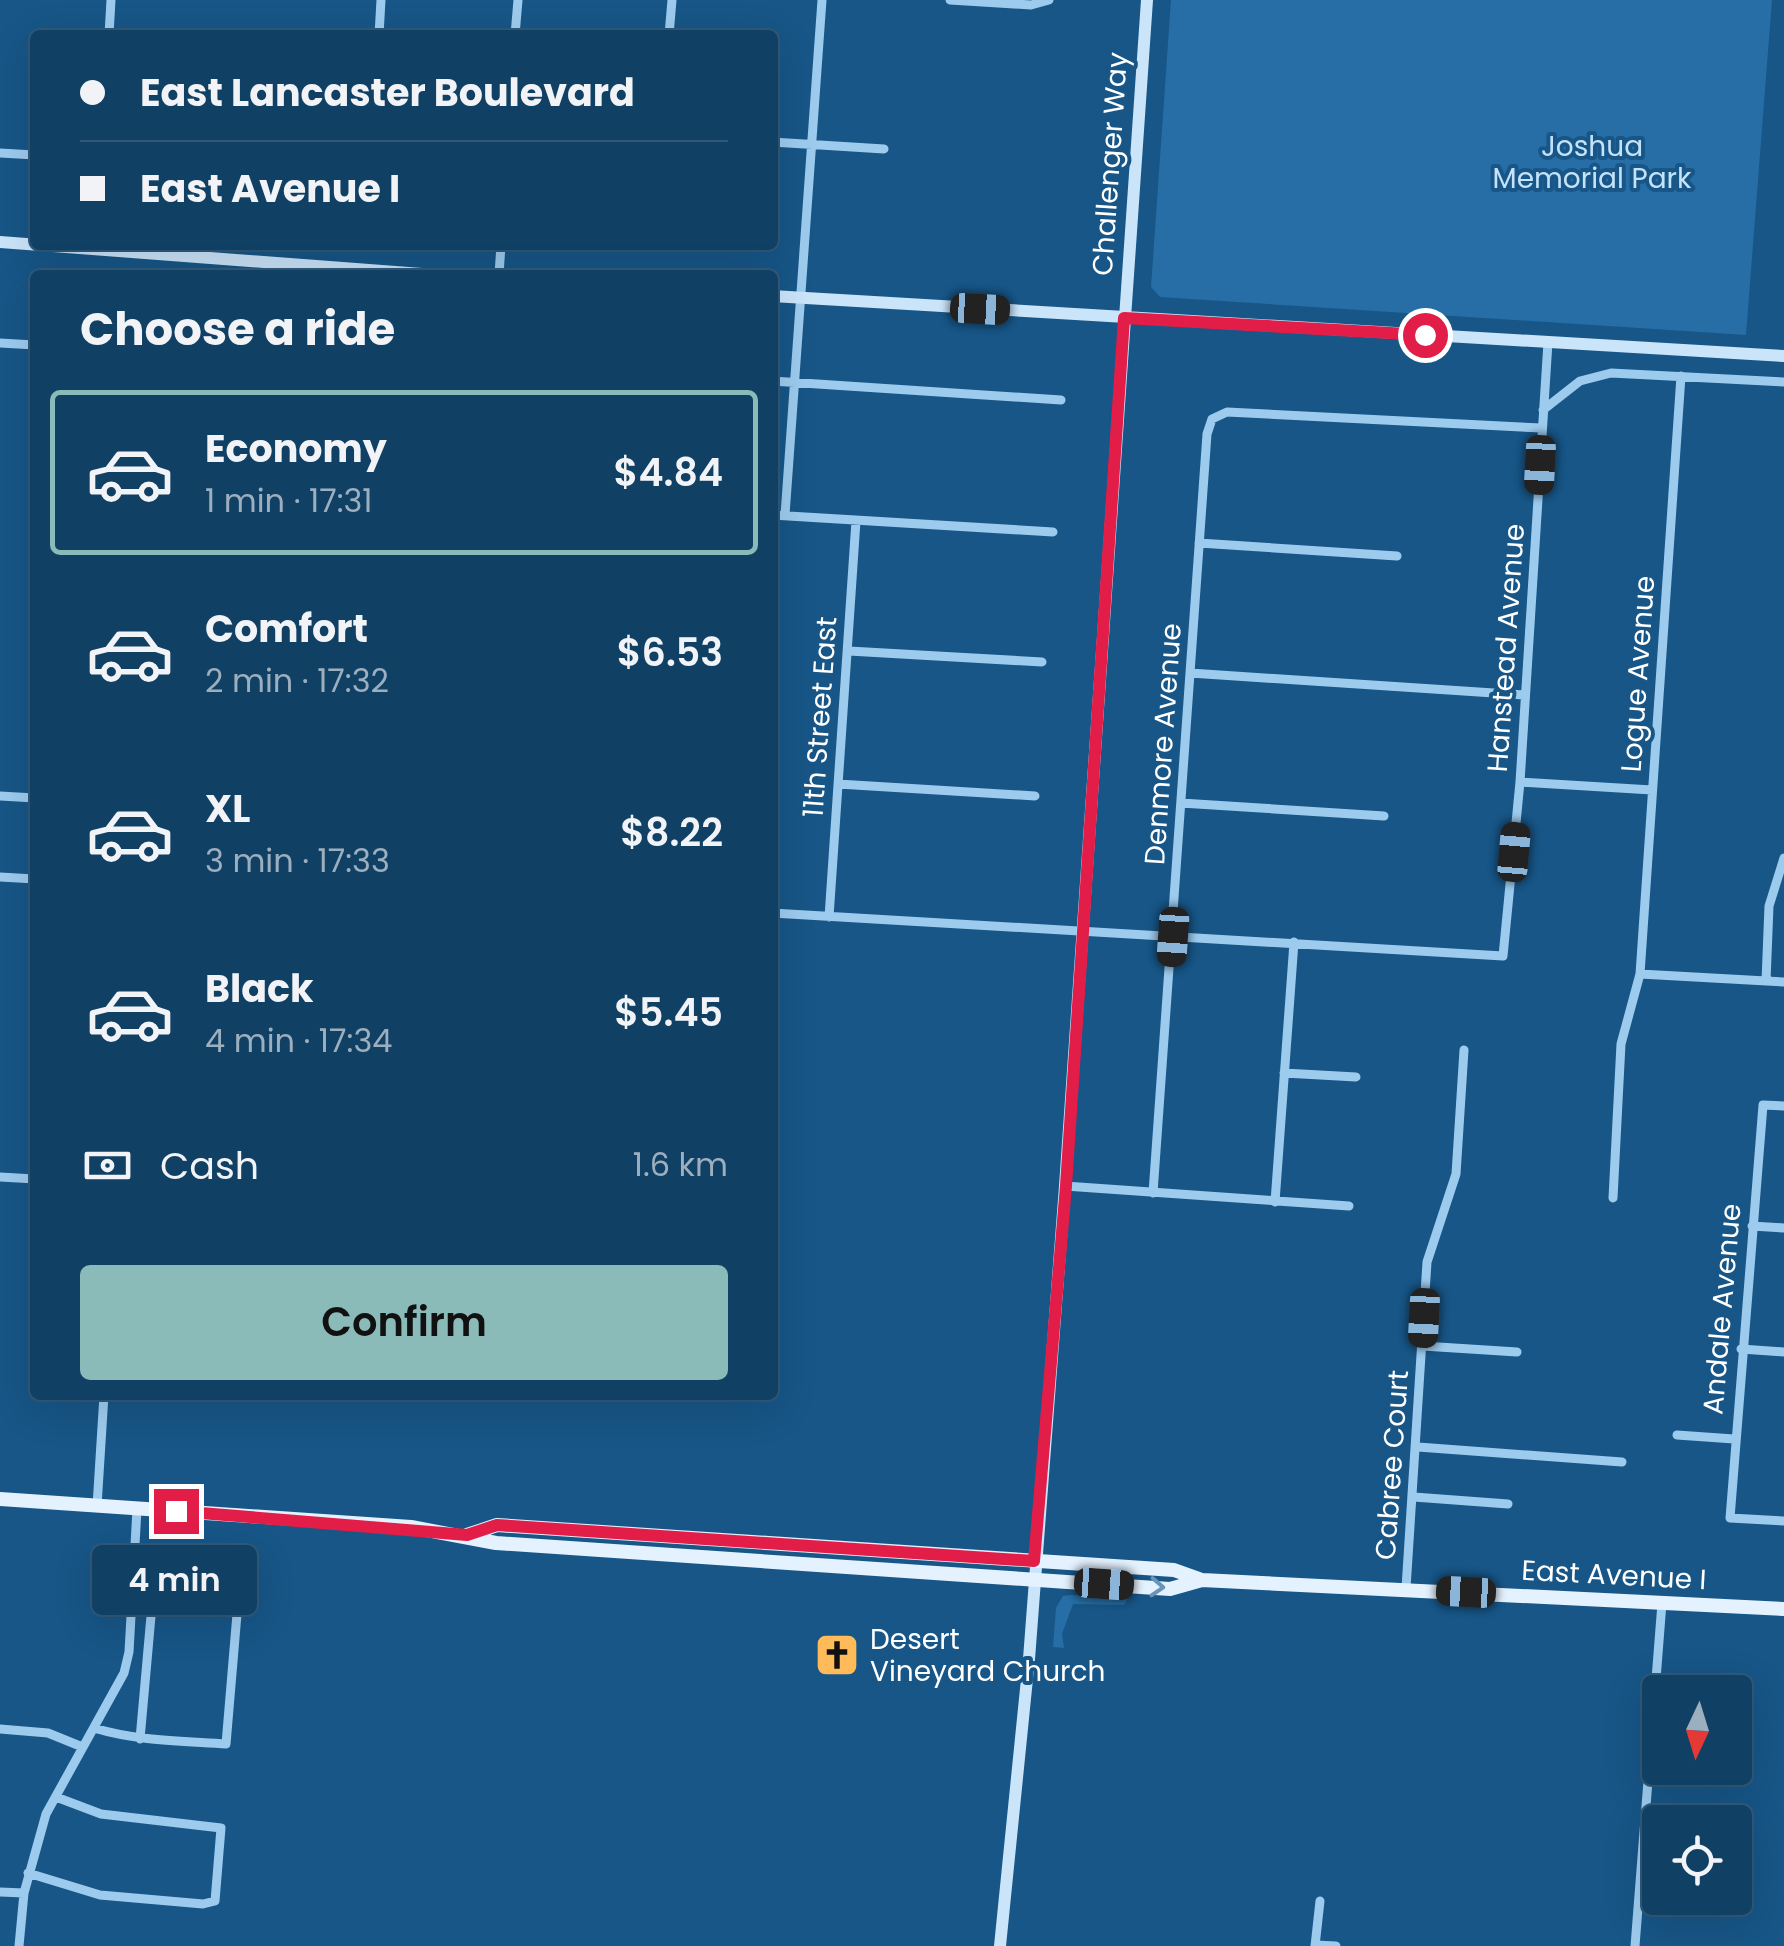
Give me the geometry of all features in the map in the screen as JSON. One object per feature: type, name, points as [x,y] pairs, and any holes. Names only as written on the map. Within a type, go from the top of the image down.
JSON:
[{"type":"main road","name":"Challenger Way","points":[[1000,1946],[1066,1186],[1147,0]]},
{"type":"main road","points":[[0,242],[30,245]]},
{"type":"main road","points":[[80,250],[306,270]]},
{"type":"main road","points":[[778,296],[1784,356]]},
{"type":"main road","name":"East Avenue I","points":[[0,1499],[410,1527],[496,1543],[1170,1590],[1202,1580]]},
{"type":"main road","name":"East Avenue I","points":[[467,1535],[497,1525],[1174,1570],[1202,1580],[1784,1609]]},
{"type":"main road","points":[[689,1556],[690,1538]]},
{"type":"street","points":[[109,30],[111,0]]},
{"type":"street","points":[[379,30],[381,0]]},
{"type":"street","points":[[516,30],[518,0]]},
{"type":"street","points":[[670,30],[672,0]]},
{"type":"street","points":[[785,515],[822,0]]},
{"type":"street","points":[[950,0],[1048,2]]},
{"type":"street","points":[[778,142],[884,149]]},
{"type":"street","points":[[0,153],[30,155]]},
{"type":"street","name":"Hanstead Avenue","points":[[1294,942],[1504,956],[1520,782],[1548,342]]},
{"type":"street","points":[[0,343],[30,344]]},
{"type":"street","points":[[1542,410],[1580,381],[1611,373],[1784,382]]},
{"type":"street","name":"Logue Avenue","points":[[1613,1198],[1621,1044],[1640,974],[1681,376]]},
{"type":"street","points":[[778,381],[1061,400]]},
{"type":"street","name":"Denmore Avenue","points":[[1153,1192],[1206,434],[1212,418],[1228,412],[1541,428]]},
{"type":"street","points":[[778,515],[1052,532]]},
{"type":"street","name":"11th Street East","points":[[829,917],[856,521]]},
{"type":"street","points":[[1198,542],[1397,556]]},
{"type":"street","points":[[849,651],[1042,662]]},
{"type":"street","points":[[1190,673],[1524,695]]},
{"type":"street","points":[[1520,782],[1652,790]]},
{"type":"street","points":[[838,784],[1035,796]]},
{"type":"street","points":[[0,796],[30,798]]},
{"type":"street","points":[[1181,802],[1384,816]]},
{"type":"street","points":[[1766,981],[1769,906],[1784,858]]},
{"type":"street","points":[[0,877],[30,879]]},
{"type":"street","points":[[778,914],[1294,942],[1275,1202]]},
{"type":"street","points":[[1640,974],[1784,982]]},
{"type":"street","name":"Cabree Court","points":[[1406,1588],[1427,1262],[1456,1174],[1464,1050]]},
{"type":"street","points":[[1284,1074],[1356,1077]]},
{"type":"street","name":"Andale Avenue","points":[[1784,1106],[1762,1105],[1730,1518],[1784,1521]]},
{"type":"street","points":[[0,1176],[30,1179]]},
{"type":"street","points":[[1066,1186],[1349,1206]]},
{"type":"street","points":[[1752,1226],[1784,1228]]},
{"type":"street","points":[[1423,1346],[1516,1352]]},
{"type":"street","points":[[1741,1349],[1784,1352]]},
{"type":"street","points":[[97,1506],[104,1400]]},
{"type":"street","points":[[1676,1436],[1734,1439]]},
{"type":"street","points":[[1418,1447],[1622,1462]]},
{"type":"street","points":[[1414,1497],[1508,1504]]},
{"type":"street","points":[[19,1946],[28,1872],[46,1814],[80,1746],[124,1673],[130,1652],[137,1509]]},
{"type":"street","points":[[94,1728],[140,1739],[226,1744],[242,1554],[157,1549],[140,1739]]},
{"type":"street","points":[[1635,1946],[1662,1603]]},
{"type":"street","points":[[0,1729],[48,1733],[80,1746]]},
{"type":"street","points":[[28,1872],[100,1896],[204,1904],[214,1901],[222,1828],[101,1814],[56,1797]]},
{"type":"street","points":[[0,1892],[24,1893]]},
{"type":"street","points":[[1320,1901],[1315,1946],[1336,1946]]},
{"type":"green space","name":"Joshua Memorial Park","points":[[1171,0],[1772,0],[1746,335],[1160,297],[1151,287]]},
{"type":"green space","points":[[1063,1596],[1128,1598],[1124,1605],[1073,1604],[1062,1634],[1064,1648],[1053,1647],[1056,1608]]},
{"type":"place","name":"Desert Vineyard Church","points":[[837,1655]]},
{"type":"route","points":[[176,1511],[410,1527],[467,1535],[497,1525],[1034,1561],[1066,1186],[1124,318],[1425,335]]}]
